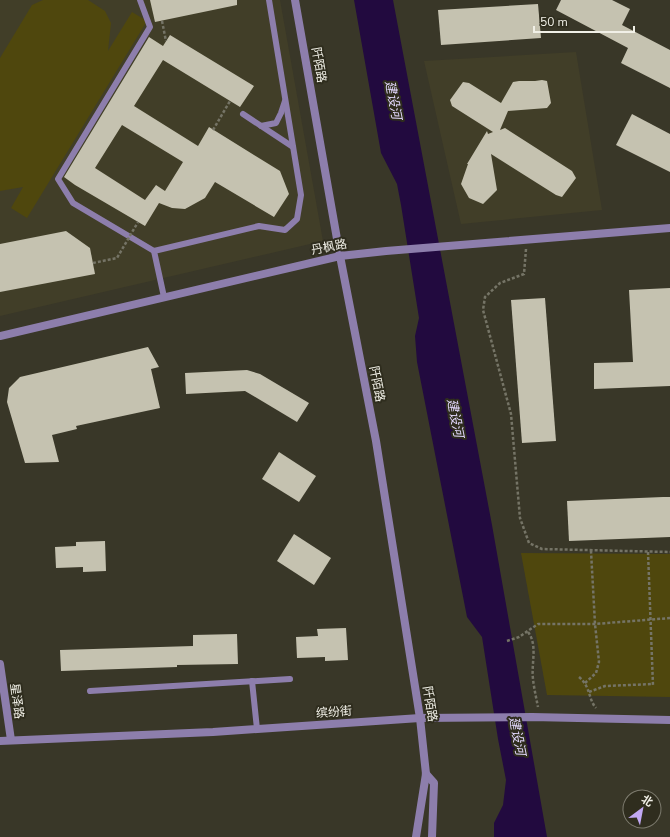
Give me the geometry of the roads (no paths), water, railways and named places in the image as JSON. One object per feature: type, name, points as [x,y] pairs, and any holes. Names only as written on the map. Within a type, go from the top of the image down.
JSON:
[{"type":"street","name":"阡陌路","points":[[295,0],[340,256],[376,440],[420,718],[426,774],[416,837]]},
{"type":"street","name":"丹枫路","points":[[0,336],[340,256],[466,244],[670,228]]},
{"type":"street","name":"星泽路","points":[[0,664],[11,740]]},
{"type":"street","name":"缤纷街","points":[[0,741],[213,732],[420,718],[670,720]]},
{"type":"street","name":"阡陌路","points":[[426,774],[434,783],[432,837]]},
{"type":"lane","points":[[140,0],[150,27],[58,179],[73,203],[154,251],[259,226],[285,230],[297,219],[300,195],[269,0]]},
{"type":"lane","points":[[261,126],[276,123],[285,99]]},
{"type":"lane","points":[[243,114],[293,147]]},
{"type":"lane","points":[[154,251],[164,297]]},
{"type":"lane","points":[[90,691],[290,679]]},
{"type":"lane","points":[[252,681],[257,729]]},
{"type":"water","name":"建设河","points":[[354,0],[393,0],[492,525],[547,837],[494,837],[494,823],[503,805],[506,780],[482,637],[467,617],[417,362],[415,336],[419,318],[401,205],[397,184],[381,153]]}]
